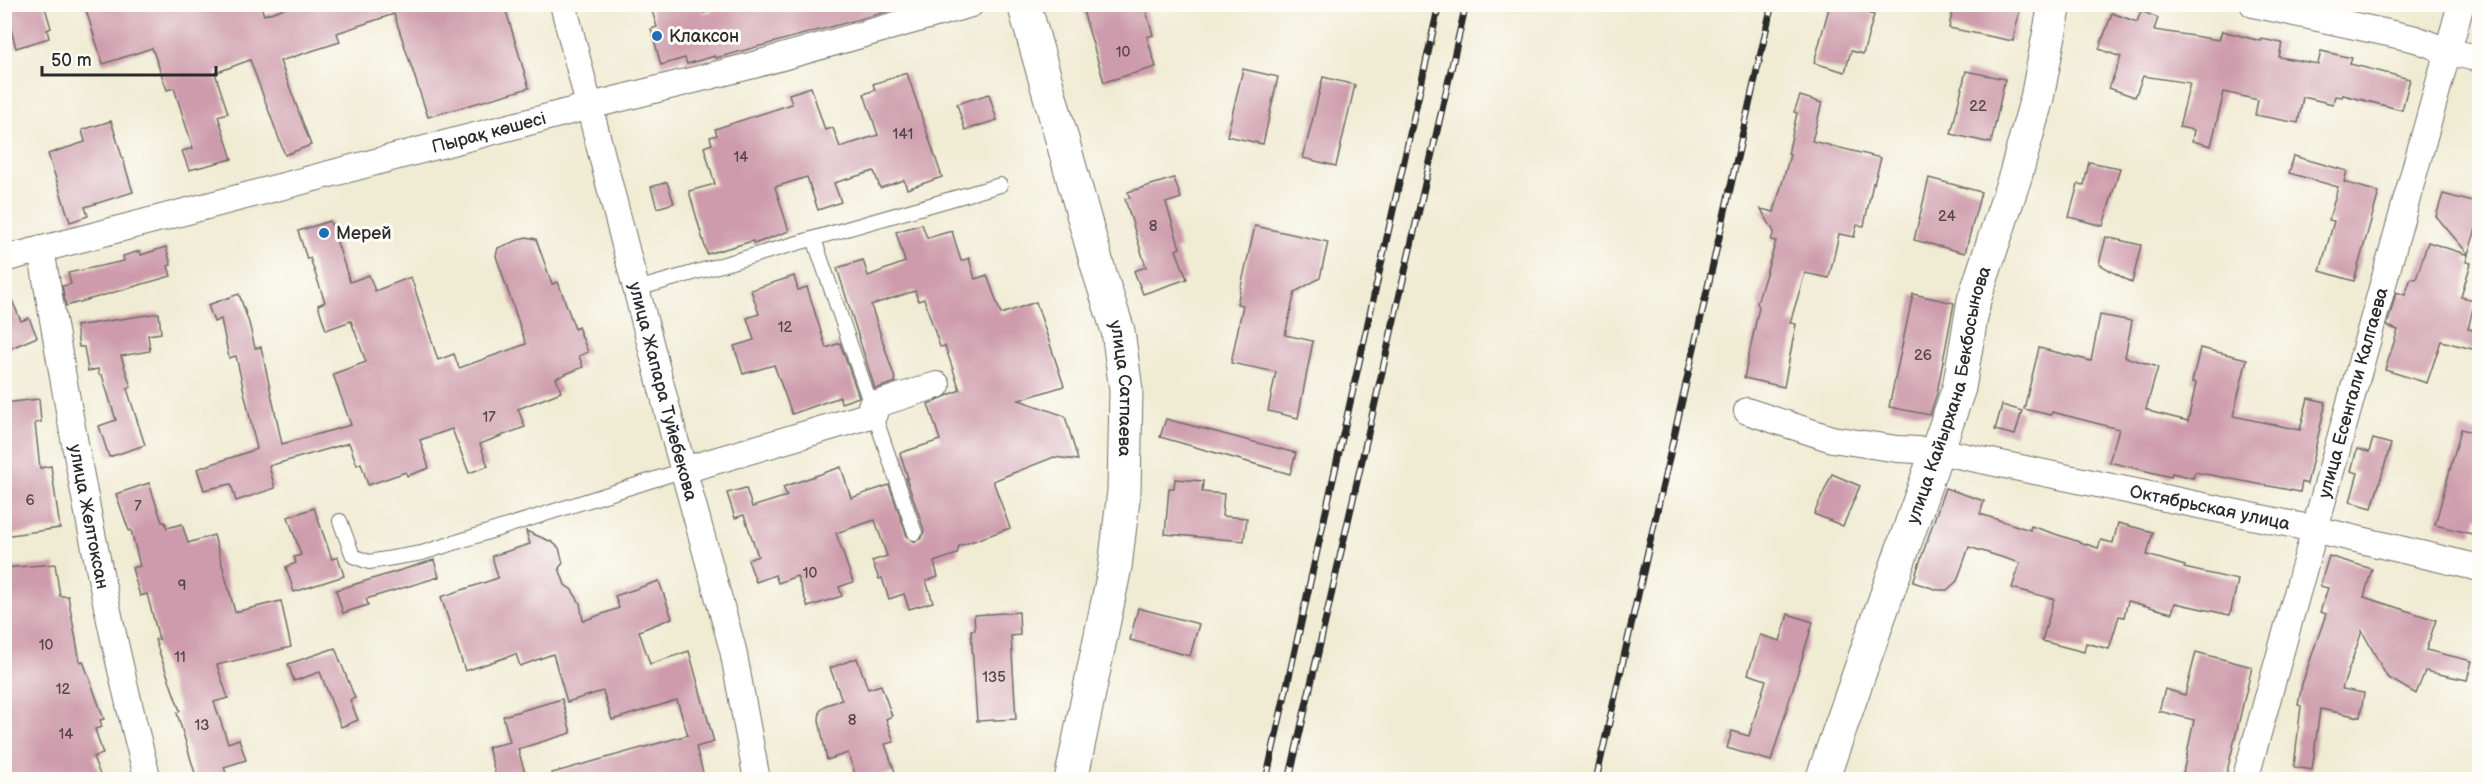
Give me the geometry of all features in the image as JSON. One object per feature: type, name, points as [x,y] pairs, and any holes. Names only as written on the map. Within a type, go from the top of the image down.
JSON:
[{"type":"street","name":"улица Жапара Туйебекова","points":[[563,4],[733,650],[757,780]]},
{"type":"street","name":"Пырақ көшесі","points":[[4,259],[750,66],[971,4]]},
{"type":"street","name":"улица Сатпаева","points":[[1024,4],[1118,331],[1126,390],[1124,490],[1116,567],[1071,780]]},
{"type":"street","name":"улица Кайырхана Бекбосынова","points":[[1822,780],[1880,607],[1959,388],[1974,300],[2015,177],[2037,98],[2055,4]]},
{"type":"street","points":[[2253,4],[2416,39],[2447,51],[2480,59]]},
{"type":"street","name":"улица Есенгали Калгаева","points":[[2245,780],[2461,4]]},
{"type":"street","name":"улица Желтоксан","points":[[41,249],[88,516],[121,678],[148,780]]},
{"type":"street","points":[[684,470],[872,410],[937,385]]},
{"type":"street","name":"Октябрьская улица","points":[[1747,411],[1832,438],[1897,449],[1938,451],[2314,529],[2480,568]]},
{"type":"lane","points":[[637,289],[1000,185]]},
{"type":"lane","points":[[814,239],[915,533]]},
{"type":"lane","points":[[340,521],[353,556],[369,562],[422,553],[684,470]]},
{"type":"building","points":[[4,4],[44,4],[51,28],[47,30],[49,38],[16,48]]},
{"type":"building","points":[[84,4],[260,4],[264,15],[297,4],[504,4],[529,88],[428,117],[394,14],[337,33],[340,42],[280,61],[311,145],[285,155],[250,60],[215,73],[228,113],[218,116],[232,159],[189,170],[182,151],[193,148],[174,88],[167,90],[152,48],[103,64]]},
{"type":"building","points":[[650,4],[701,4],[704,13],[734,4],[904,4],[904,7],[716,58],[715,56],[687,64],[685,58],[661,65],[651,29],[657,27]]},
{"type":"building","points":[[1081,4],[1144,4],[1153,35],[1147,37],[1156,67],[1104,82]]},
{"type":"building","points":[[1830,4],[1874,15],[1863,54],[1851,51],[1845,72],[1814,63]]},
{"type":"building","points":[[1954,4],[2021,4],[2013,41],[1949,28]]},
{"type":"building","points":[[2141,11],[2158,18],[2154,30],[2219,40],[2222,31],[2261,41],[2262,39],[2282,43],[2279,57],[2318,64],[2321,51],[2352,58],[2350,64],[2410,79],[2402,110],[2343,95],[2342,97],[2335,96],[2333,104],[2303,97],[2298,123],[2255,115],[2258,100],[2224,92],[2211,146],[2192,141],[2194,130],[2179,127],[2190,83],[2143,76],[2135,97],[2109,88],[2121,57],[2099,49],[2112,13],[2137,22]]},
{"type":"building","points":[[1243,69],[1278,77],[1263,144],[1227,136]]},
{"type":"building","points":[[1966,71],[2005,79],[1991,143],[1951,134]]},
{"type":"building","points":[[907,73],[942,177],[907,189],[904,180],[880,188],[874,171],[834,183],[841,202],[818,210],[807,177],[775,187],[789,231],[754,244],[753,241],[707,254],[689,191],[715,184],[704,147],[712,144],[710,137],[717,135],[715,129],[792,104],[789,94],[811,87],[825,130],[833,128],[840,147],[878,135],[864,94],[875,90],[873,84]]},
{"type":"building","points":[[1323,77],[1355,85],[1336,166],[1303,158]]},
{"type":"building","points":[[989,94],[997,120],[965,130],[957,104]]},
{"type":"building","points":[[1800,96],[1822,103],[1812,141],[1881,158],[1864,226],[1857,225],[1854,237],[1839,234],[1829,278],[1805,273],[1790,323],[1796,324],[1784,387],[1744,378],[1759,307],[1757,303],[1776,241],[1771,240],[1774,232],[1761,209],[1774,212],[1790,155],[1788,154],[1797,113],[1794,112]]},
{"type":"building","points":[[111,121],[133,192],[85,207],[88,216],[70,222],[48,154],[85,142],[82,130]]},
{"type":"building","points":[[2294,156],[2347,171],[2344,182],[2379,192],[2354,281],[2320,271],[2334,221],[2329,220],[2338,187],[2289,173]]},
{"type":"building","points":[[2089,162],[2120,168],[2103,226],[2069,217],[2078,184],[2084,185]]},
{"type":"building","points":[[1174,178],[1181,198],[1166,203],[1180,248],[1176,250],[1187,279],[1143,294],[1134,271],[1146,267],[1125,199],[1130,198],[1128,192]]},
{"type":"building","points":[[1929,178],[1981,192],[1965,253],[1914,240]]},
{"type":"building","points":[[667,182],[674,203],[657,208],[651,187]]},
{"type":"building","points":[[2443,194],[2480,204],[2480,217],[2468,254],[2436,216]]},
{"type":"building","points":[[330,221],[350,282],[369,275],[375,291],[411,277],[438,360],[454,354],[459,368],[526,344],[496,256],[498,248],[526,237],[536,239],[552,284],[558,282],[575,329],[578,327],[588,352],[579,356],[583,367],[556,378],[561,392],[518,409],[525,427],[480,444],[488,466],[469,473],[452,429],[420,440],[429,468],[407,476],[406,472],[368,485],[361,463],[357,465],[349,443],[269,466],[275,488],[236,501],[231,484],[204,490],[197,469],[257,449],[236,356],[229,358],[221,319],[214,322],[208,305],[239,294],[255,348],[261,347],[282,444],[351,425],[333,374],[366,362],[351,321],[326,330],[318,305],[325,302],[298,231]]},
{"type":"building","points":[[922,224],[927,238],[952,231],[961,261],[969,258],[975,279],[987,275],[1001,314],[1036,302],[1064,386],[1019,400],[1065,416],[1078,460],[1054,457],[993,481],[1010,528],[959,546],[957,554],[934,562],[938,577],[926,581],[933,602],[909,609],[904,594],[889,599],[882,578],[879,579],[872,561],[887,556],[875,520],[836,533],[853,582],[839,587],[842,596],[808,607],[797,576],[778,583],[775,575],[756,582],[748,560],[758,556],[744,515],[735,518],[727,493],[746,488],[752,507],[787,496],[783,487],[841,467],[851,498],[889,485],[907,536],[914,542],[922,538],[924,530],[900,453],[940,440],[928,404],[960,390],[945,346],[940,347],[924,299],[918,301],[915,291],[871,305],[896,382],[875,389],[837,268],[863,260],[868,276],[905,262],[896,232]]},
{"type":"building","points":[[1255,226],[1328,242],[1320,278],[1295,292],[1285,335],[1313,341],[1298,418],[1268,411],[1276,372],[1231,363],[1243,305],[1237,304]]},
{"type":"building","points":[[2106,237],[2141,245],[2132,283],[2099,264]]},
{"type":"building","points":[[2428,242],[2468,255],[2466,262],[2471,263],[2461,297],[2475,300],[2468,329],[2480,332],[2480,351],[2441,341],[2427,383],[2385,370],[2398,330],[2387,326],[2396,292],[2405,295],[2411,278],[2416,279]]},
{"type":"building","points":[[166,247],[171,265],[168,266],[171,276],[66,306],[62,286],[71,284],[68,273],[124,261],[123,256],[140,251],[141,255]]},
{"type":"building","points":[[794,276],[798,290],[807,287],[826,348],[840,343],[859,397],[841,403],[840,397],[792,414],[774,365],[743,374],[734,346],[754,340],[747,318],[759,314],[751,290]]},
{"type":"building","points":[[4,282],[21,321],[29,318],[37,337],[4,351]]},
{"type":"building","points":[[1913,294],[1954,303],[1937,393],[1930,415],[1889,407]]},
{"type":"building","points":[[159,313],[161,333],[148,335],[150,351],[121,356],[131,387],[127,389],[145,445],[109,457],[99,426],[116,420],[102,375],[99,375],[98,369],[88,371],[84,347],[79,347],[76,326]]},
{"type":"building","points":[[2100,315],[2132,321],[2125,357],[2158,367],[2146,409],[2152,412],[2188,421],[2196,383],[2192,382],[2200,348],[2247,359],[2233,416],[2300,430],[2308,398],[2326,402],[2307,484],[2302,482],[2300,492],[2195,472],[2193,478],[2172,473],[2171,477],[2109,462],[2119,429],[2052,412],[2051,415],[2024,409],[2039,348],[2091,361]]},
{"type":"building","points":[[39,399],[41,422],[35,423],[40,468],[51,466],[60,528],[4,536],[4,403]]},
{"type":"building","points":[[2002,405],[2022,411],[2015,435],[1995,430]]},
{"type":"building","points":[[1166,419],[1296,453],[1290,474],[1160,437]]},
{"type":"building","points":[[2461,429],[2480,434],[2480,517],[2477,516],[2472,534],[2435,525]]},
{"type":"building","points":[[2373,439],[2391,444],[2372,508],[2350,502],[2358,473],[2351,471],[2357,449],[2369,452]]},
{"type":"building","points":[[1832,474],[1860,486],[1843,526],[1814,514]]},
{"type":"building","points":[[1175,479],[1203,481],[1202,492],[1224,494],[1222,516],[1247,518],[1244,541],[1165,534],[1169,488],[1174,488]]},
{"type":"building","points":[[149,483],[162,522],[165,522],[167,528],[182,524],[188,543],[214,535],[235,612],[281,601],[291,647],[217,665],[228,698],[214,702],[228,743],[239,739],[246,760],[224,767],[228,780],[197,780],[177,713],[180,711],[155,640],[159,639],[147,594],[140,596],[132,568],[140,566],[131,530],[129,531],[116,494]]},
{"type":"building","points":[[1945,488],[1984,501],[1980,514],[2030,530],[2031,526],[2098,548],[2101,540],[2113,543],[2118,523],[2153,532],[2147,555],[2185,566],[2184,568],[2238,580],[2230,615],[2175,603],[2172,613],[2128,601],[2124,617],[2119,616],[2109,649],[2086,643],[2084,652],[2042,641],[2054,599],[2012,588],[2020,563],[1969,547],[1957,581],[1947,590],[1938,590],[1913,582]]},
{"type":"building","points":[[314,508],[332,559],[338,557],[344,576],[294,592],[286,567],[296,563],[294,557],[301,555],[288,517]]},
{"type":"building","points":[[526,531],[552,542],[559,548],[563,563],[559,568],[565,585],[572,590],[580,603],[583,621],[619,608],[615,596],[659,581],[672,618],[639,631],[650,664],[689,651],[714,742],[696,747],[705,780],[553,780],[552,773],[688,735],[677,700],[612,720],[603,691],[567,702],[553,654],[520,666],[516,654],[465,671],[441,597],[498,578],[492,556],[530,544]]},
{"type":"building","points":[[2329,556],[2372,569],[2364,597],[2436,620],[2426,650],[2472,661],[2467,680],[2425,671],[2416,694],[2387,677],[2362,631],[2342,689],[2364,693],[2360,717],[2320,709],[2312,770],[2294,767],[2301,706],[2298,705],[2302,684],[2326,614],[2320,612],[2328,588],[2320,586]]},
{"type":"building","points":[[434,560],[439,577],[366,599],[368,605],[343,613],[336,590]]},
{"type":"building","points":[[55,564],[60,596],[68,596],[80,662],[83,661],[104,719],[100,720],[102,727],[95,729],[103,754],[93,757],[102,780],[4,780],[4,568]]},
{"type":"building","points":[[1138,608],[1199,624],[1190,656],[1130,640]]},
{"type":"building","points":[[1019,612],[1020,635],[1011,636],[1016,719],[977,721],[971,630],[975,630],[974,615]]},
{"type":"building","points":[[1788,614],[1813,622],[1771,761],[1727,748],[1732,731],[1749,736],[1766,680],[1748,674],[1760,635],[1780,641]]},
{"type":"building","points":[[335,648],[355,698],[350,700],[358,720],[341,727],[320,672],[294,681],[288,664]]},
{"type":"building","points":[[2196,652],[2252,667],[2225,780],[2183,773],[2194,720],[2159,711],[2165,689],[2185,695]]},
{"type":"building","points":[[857,658],[868,689],[881,685],[892,716],[886,719],[894,742],[885,744],[895,772],[872,780],[857,780],[848,753],[827,760],[819,720],[820,711],[826,705],[842,700],[830,668]]},
{"type":"building","points":[[562,699],[571,733],[518,749],[527,780],[497,780],[488,747],[510,742],[503,716]]},
{"type":"railway","points":[[1266,780],[1439,4]]},
{"type":"railway","points":[[1289,780],[1466,4]]},
{"type":"railway","points":[[1596,780],[1772,4]]},
{"type":"place","name":"Клаксон","points":[[657,36]]},
{"type":"place","name":"Мерей","points":[[324,233]]}]
